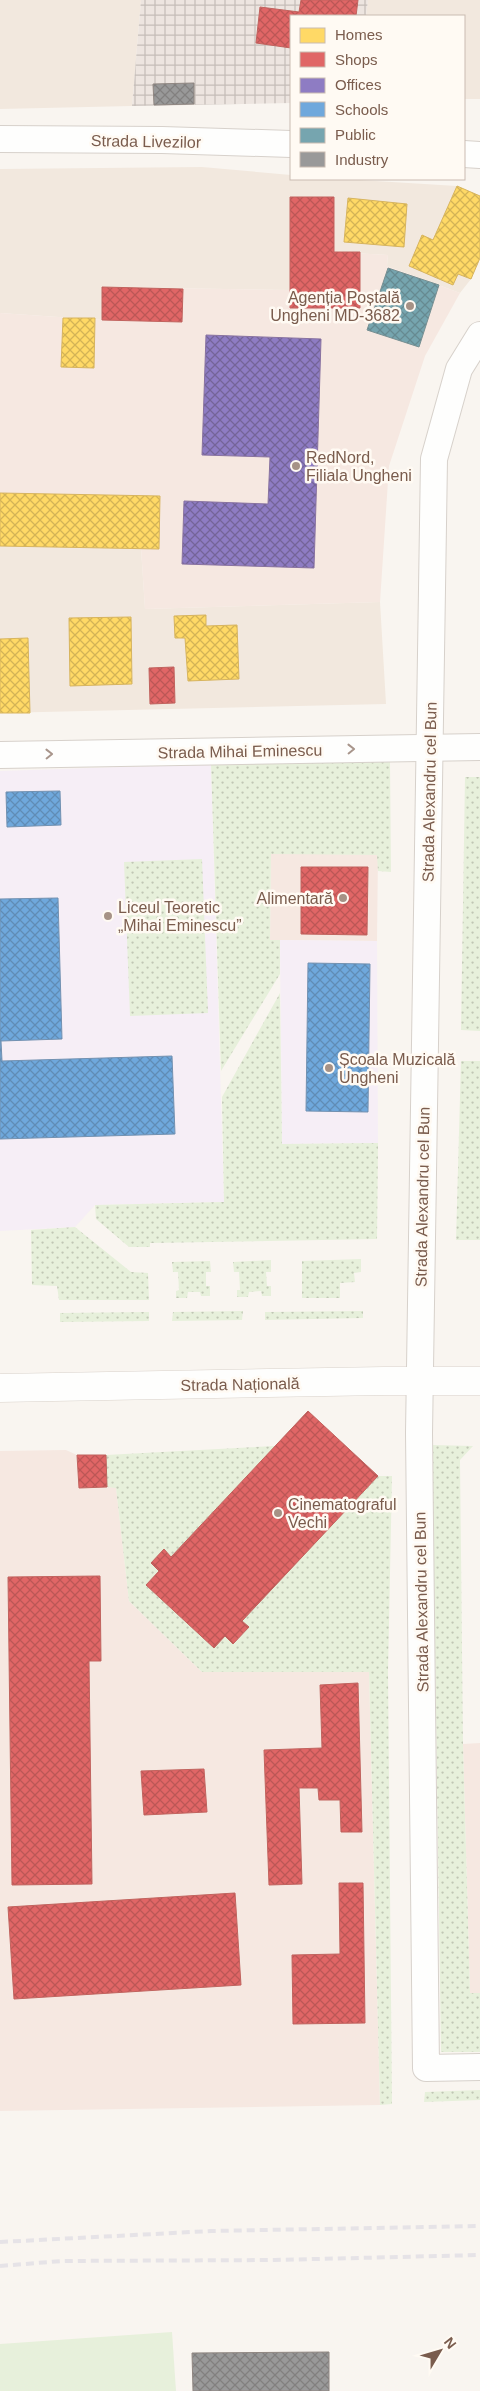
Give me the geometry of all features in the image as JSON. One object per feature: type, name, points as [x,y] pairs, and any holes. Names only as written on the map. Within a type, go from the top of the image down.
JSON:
[{"type":"street","name":"Strada Livezilor","points":[[0,139],[162,140],[290,144]]},
{"type":"street","points":[[465,154],[480,155]]},
{"type":"street","name":"Strada Alexandru cel Bun","points":[[480,335],[459,369],[434,459],[419,1381],[426,2068],[480,2067]]},
{"type":"street","name":"Strada Mihai Eminescu","points":[[0,754],[480,747]]},
{"type":"street","name":"Strada Națională","points":[[0,1388],[419,1381],[480,1382]]},
{"type":"shaded area","points":[[0,0],[141,0],[132,106],[0,109]]},
{"type":"shaded area","points":[[141,0],[368,0],[366,15],[290,15],[290,103],[132,106]]},
{"type":"shaded area","points":[[368,0],[480,0],[480,99],[465,99],[465,15],[366,15]]},
{"type":"shaded area","points":[[202,167],[290,175],[290,180],[359,180],[457,186],[480,196],[480,258],[471,279],[460,293],[387,266],[388,255],[334,252],[290,290],[103,287],[102,320],[0,313],[0,169]]},
{"type":"shaded area","name":"RedNord, Filiala Ungheni","points":[[290,197],[334,197],[335,252],[388,255],[387,266],[460,293],[425,356],[389,466],[380,602],[145,609],[141,548],[0,546],[0,313],[102,320],[102,287],[290,290]]},
{"type":"shaded area","points":[[0,546],[141,548],[145,609],[380,602],[386,704],[0,713]]},
{"type":"shaded area","name":"Liceul Teoretic „Mihai Eminescu”","points":[[211,764],[224,1202],[95,1205],[75,1227],[0,1231],[0,771]]},
{"type":"shaded area","points":[[271,853],[378,855],[377,941],[270,940]]},
{"type":"shaded area","name":"Școala Muzicală Ungheni","points":[[280,940],[377,941],[378,1143],[282,1144]]},
{"type":"shaded area","points":[[66,1450],[77,1455],[79,1488],[116,1487],[129,1601],[202,1672],[369,1672],[380,2105],[0,2111],[0,1451]]},
{"type":"shaded area","points":[[480,1743],[480,1993],[470,1993],[463,1744]]},
{"type":"green space","points":[[390,762],[391,872],[378,871],[377,855],[271,854],[270,940],[280,940],[280,974],[221,1071],[211,764]]},
{"type":"green space","points":[[465,777],[480,777],[480,1031],[461,1030]]},
{"type":"green space","points":[[202,859],[208,1013],[130,1016],[124,862]]},
{"type":"green space","points":[[280,993],[282,1144],[378,1143],[377,1239],[150,1243],[150,1247],[129,1247],[96,1219],[95,1205],[224,1202],[222,1097]]},
{"type":"green space","points":[[461,1061],[480,1061],[480,1240],[456,1240]]},
{"type":"green space","points":[[75,1227],[131,1272],[148,1273],[149,1300],[59,1300],[57,1286],[32,1285],[31,1230]]},
{"type":"green space","points":[[361,1259],[361,1272],[354,1273],[355,1282],[340,1283],[340,1298],[302,1298],[302,1261]]},
{"type":"green space","points":[[271,1260],[271,1272],[266,1272],[267,1286],[271,1286],[271,1296],[262,1296],[261,1291],[249,1292],[248,1297],[237,1297],[237,1290],[240,1290],[239,1272],[234,1272],[233,1262]]},
{"type":"green space","points":[[210,1261],[211,1272],[206,1272],[206,1286],[210,1286],[210,1296],[201,1296],[200,1292],[188,1292],[187,1298],[176,1298],[176,1291],[179,1290],[178,1272],[173,1272],[172,1262]]},
{"type":"green space","points":[[243,1311],[242,1320],[172,1321],[173,1312]]},
{"type":"green space","points":[[363,1311],[363,1318],[265,1320],[265,1312]]},
{"type":"green space","points":[[149,1312],[149,1321],[60,1322],[60,1313]]},
{"type":"green space","points":[[432,1445],[473,1446],[460,1460],[463,1744],[470,1993],[480,1993],[480,2052],[441,2052]]},
{"type":"green space","points":[[275,1446],[171,1557],[164,1550],[151,1563],[159,1571],[146,1585],[214,1648],[225,1636],[234,1644],[249,1627],[242,1621],[378,1476],[392,1476],[388,1672],[392,2104],[380,2105],[369,1672],[202,1672],[129,1601],[116,1488],[107,1487],[106,1455]]},
{"type":"green space","points":[[480,2090],[480,2100],[424,2102],[425,2092]]},
{"type":"green space","points":[[172,2332],[176,2391],[0,2391],[0,2344]]},
{"type":"building: Homes","points":[[457,186],[480,196],[480,258],[471,279],[458,274],[453,285],[409,266],[422,235],[433,240]]},
{"type":"building: Homes","points":[[348,198],[407,204],[404,247],[344,242]]},
{"type":"building: Homes","points":[[63,318],[95,318],[94,368],[61,367]]},
{"type":"building: Homes","points":[[0,493],[160,496],[159,549],[0,546]]},
{"type":"building: Homes","points":[[206,615],[206,626],[237,625],[239,679],[188,681],[185,638],[175,638],[174,616]]},
{"type":"building: Homes","points":[[131,617],[132,684],[70,686],[69,618]]},
{"type":"building: Homes","points":[[28,638],[30,713],[0,713],[0,639]]},
{"type":"building: Shops","points":[[301,0],[358,0],[356,15],[290,15],[290,48],[256,43],[260,7],[299,12]]},
{"type":"building: Shops","points":[[290,197],[334,197],[334,252],[360,252],[360,308],[290,308]]},
{"type":"building: Shops","points":[[102,287],[183,289],[182,322],[102,320]]},
{"type":"building: Shops","points":[[174,667],[175,703],[150,704],[149,668]]},
{"type":"building: Shops","points":[[301,867],[368,867],[367,935],[301,934]]},
{"type":"building: Shops","name":"Cinematograful Vechi","points":[[308,1411],[378,1476],[242,1621],[249,1627],[233,1644],[225,1636],[214,1648],[146,1585],[159,1571],[151,1563],[164,1549],[171,1557]]},
{"type":"building: Shops","points":[[77,1455],[106,1455],[107,1487],[79,1488]]},
{"type":"building: Shops","points":[[100,1576],[101,1661],[89,1661],[92,1884],[12,1885],[8,1577]]},
{"type":"building: Shops","points":[[358,1683],[362,1832],[341,1832],[340,1800],[319,1800],[318,1788],[299,1788],[302,1884],[269,1885],[264,1750],[322,1748],[320,1685]]},
{"type":"building: Shops","points":[[204,1769],[207,1812],[144,1815],[141,1771]]},
{"type":"building: Shops","points":[[339,1883],[363,1883],[365,2023],[293,2024],[292,1955],[340,1954]]},
{"type":"building: Shops","points":[[235,1893],[241,1985],[14,1999],[8,1907]]},
{"type":"building: Offices","points":[[206,335],[321,339],[314,568],[182,564],[184,501],[268,504],[270,457],[202,455]]},
{"type":"building: Schools","points":[[60,791],[61,825],[7,827],[6,792]]},
{"type":"building: Schools","points":[[58,898],[62,1039],[1,1041],[2,1061],[172,1056],[175,1134],[0,1139],[0,899]]},
{"type":"building: Schools","points":[[308,963],[370,964],[368,1112],[306,1111]]},
{"type":"building: Public","points":[[388,268],[439,285],[419,347],[367,330]]},
{"type":"building: Industry","points":[[194,83],[194,104],[154,105],[153,84]]},
{"type":"building: Industry","points":[[329,2352],[329,2391],[193,2391],[192,2353]]},
{"type":"railway","points":[[0,2242],[211,2231],[480,2226]]},
{"type":"railway","points":[[0,2266],[62,2261],[275,2260],[480,2255]]},
{"type":"place","name":"Agenția Poștală Ungheni MD-3682","points":[[410,306]]},
{"type":"place","name":"RedNord, Filiala Ungheni","points":[[296,466]]},
{"type":"place","name":"Alimentară","points":[[343,898]]},
{"type":"place","name":"Liceul Teoretic „Mihai Eminescu”","points":[[108,916]]},
{"type":"place","name":"Școala Muzicală Ungheni","points":[[329,1068]]},
{"type":"place","name":"Cinematograful Vechi","points":[[278,1513]]}]
